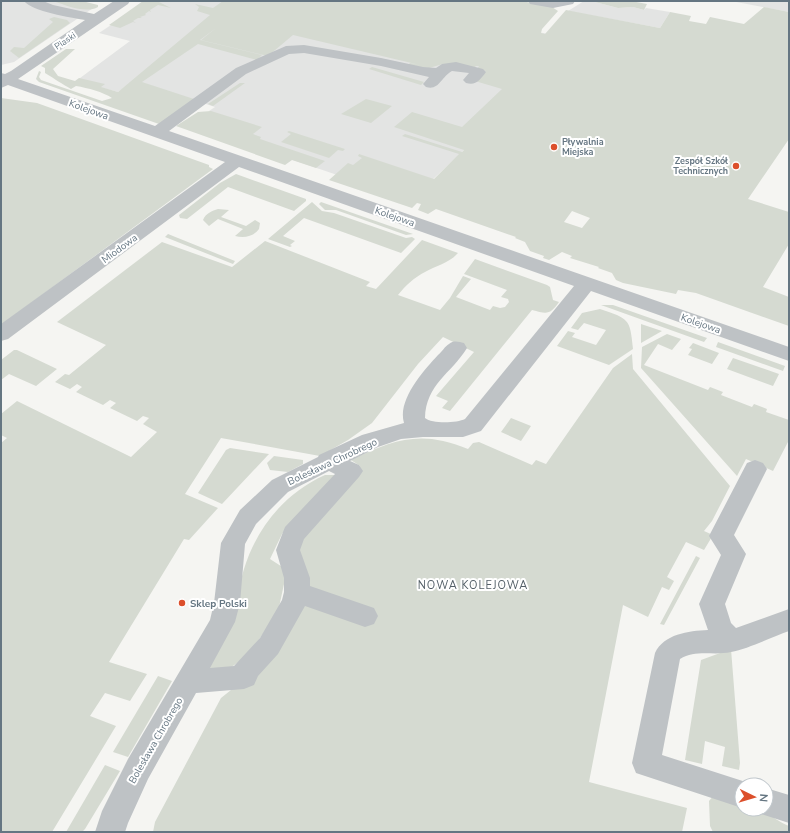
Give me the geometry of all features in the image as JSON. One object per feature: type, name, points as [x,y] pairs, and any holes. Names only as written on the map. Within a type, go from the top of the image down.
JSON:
[{"type":"street","points":[[31,1],[49,8],[97,19]]},
{"type":"street","name":"Piaski","points":[[3,80],[123,1]]},
{"type":"street","points":[[535,1],[553,4],[568,1]]},
{"type":"street","points":[[156,133],[241,71],[274,57],[286,50],[304,50],[381,62],[423,72],[440,73]]},
{"type":"street","points":[[428,87],[443,69],[450,66],[461,67],[478,72],[471,80]]},
{"type":"street","name":"Kolejowa","points":[[3,80],[789,354]]},
{"type":"street","name":"Miodowa","points":[[1,334],[237,161]]},
{"type":"street","name":"Bolesława Chrobrego","points":[[110,832],[113,820],[138,769],[222,622],[227,602],[230,564],[234,543],[248,517],[280,486],[327,461],[370,441],[400,431],[424,429],[462,429],[473,425],[587,283]]},
{"type":"street","points":[[424,429],[414,421],[415,403],[426,383],[457,348]]},
{"type":"street","points":[[188,682],[244,677],[245,671],[268,646],[278,631],[294,602],[297,592],[297,578],[288,550],[294,534],[351,471],[327,461]]},
{"type":"street","points":[[731,641],[720,629],[712,604],[734,554],[721,536],[755,469]]},
{"type":"street","points":[[297,592],[365,616]]},
{"type":"street","points":[[734,791],[646,763],[668,653],[681,645],[695,642],[731,641],[789,620]]},
{"type":"street","points":[[774,804],[789,809]]},
{"type":"shaded area","points":[[1,1],[82,1],[96,6],[14,62],[1,65]]},
{"type":"shaded area","points":[[53,1],[82,1],[98,5],[98,7],[88,10],[69,7]]},
{"type":"shaded area","points":[[143,1],[157,1],[171,8],[158,5],[150,10],[151,12],[149,11],[145,14],[146,15],[140,17],[142,18],[138,18],[133,21],[136,23],[133,22],[120,28],[109,25]]},
{"type":"shaded area","points":[[147,1],[389,1],[572,39],[483,132],[411,200],[249,145],[209,111],[215,107],[134,80],[118,92],[76,81],[130,41],[99,33]]},
{"type":"shaded area","points":[[223,1],[519,1],[549,5],[558,11],[542,29],[541,33],[545,34],[566,10],[660,28],[670,12],[691,16],[689,21],[706,24],[710,17],[744,24],[764,7],[789,12],[789,139],[748,199],[789,212],[789,244],[763,287],[789,297],[789,326],[696,293],[678,290],[676,294],[623,283],[616,280],[612,273],[598,268],[599,267],[570,258],[572,256],[562,252],[549,260],[543,258],[544,256],[530,251],[525,242],[515,238],[516,237],[436,209],[428,214],[418,210],[421,204],[417,203],[412,208],[329,180],[348,163],[353,165],[362,158],[358,156],[359,154],[434,179],[459,154],[402,136],[405,134],[462,152],[464,150],[394,127],[412,112],[462,127],[502,89],[475,81],[486,71],[477,69],[479,66],[474,68],[443,64],[429,68],[407,66],[410,63],[420,65],[293,35],[268,56],[201,40],[216,28],[200,40],[262,55],[257,60],[198,44],[142,82],[197,100],[159,124],[39,82],[36,79],[39,71],[41,72],[39,77],[41,80],[102,101],[112,98],[100,92],[76,86],[71,89],[45,73],[45,68],[41,66],[66,49],[75,49],[53,69],[58,76],[75,81],[79,78],[105,84],[101,87],[118,92],[210,15],[197,11],[199,7],[195,4],[213,8]],"holes":[[[572,211],[590,218],[582,228],[564,222]]]},
{"type":"shaded area","points":[[584,1],[591,1],[618,8],[633,7],[644,10],[646,8],[670,12],[660,28],[568,11]]},
{"type":"shaded area","points":[[591,1],[631,1],[647,4],[644,10],[633,7],[618,8]]},
{"type":"shaded area","points":[[731,1],[789,1],[789,12]]},
{"type":"shaded area","points":[[54,17],[67,20],[70,23],[19,58],[10,51],[14,47],[24,48],[53,22],[49,19]]},
{"type":"shaded area","points":[[372,67],[424,82],[421,85],[369,69]]},
{"type":"shaded area","points":[[240,83],[245,83],[213,106],[208,104]]},
{"type":"shaded area","points":[[1,98],[37,103],[209,165],[209,167],[213,169],[1,325]]},
{"type":"shaded area","points":[[366,99],[392,106],[371,123],[341,114]]},
{"type":"shaded area","points":[[211,111],[262,127],[253,134],[261,137],[260,139],[325,161],[316,168],[292,160],[285,165],[176,126],[198,112]]},
{"type":"shaded area","points":[[289,131],[345,149],[343,151],[338,150],[329,158],[281,142],[291,134],[287,132]]},
{"type":"shaded area","points":[[236,174],[306,199],[306,201],[294,211],[228,187],[187,219],[180,218],[179,215],[220,183]]},
{"type":"shaded area","points":[[312,202],[322,211],[334,213],[406,238],[412,237],[415,239],[401,253],[304,218],[283,236],[295,241],[290,245],[292,246],[290,247],[268,239]]},
{"type":"shaded area","points":[[321,202],[413,234],[406,235],[336,210],[325,210],[319,204]]},
{"type":"shaded area","points":[[218,209],[229,210],[221,217],[246,226],[255,220],[260,223],[259,229],[251,235],[242,237],[235,236],[243,229],[218,219],[209,226],[203,220],[204,218],[209,213]]},
{"type":"shaded area","points":[[168,234],[235,261],[233,264],[165,237]]},
{"type":"shaded area","points":[[422,240],[458,253],[446,262],[418,276],[398,295],[440,310],[450,298],[463,276],[471,279],[456,297],[490,310],[493,306],[500,308],[505,307],[509,302],[508,299],[501,297],[507,290],[464,274],[475,259],[547,285],[550,287],[553,300],[559,302],[553,309],[545,313],[532,310],[450,411],[442,408],[448,401],[436,396],[474,352],[443,337],[418,364],[372,423],[348,440],[320,456],[221,438],[185,494],[218,508],[189,540],[184,539],[109,662],[147,674],[130,701],[105,693],[90,716],[116,726],[52,832],[1,832],[1,443],[7,438],[1,435],[1,414],[17,401],[131,457],[157,432],[143,424],[149,418],[143,416],[137,421],[110,408],[116,403],[110,400],[103,405],[76,392],[82,387],[77,384],[70,389],[55,382],[65,374],[69,375],[106,345],[57,322],[162,242],[232,267],[265,241],[370,282],[366,286],[376,289]]},
{"type":"shaded area","points":[[601,305],[613,305],[707,338],[704,342]]},
{"type":"shaded area","points":[[600,309],[617,315],[626,321],[631,331],[633,349],[609,365],[557,346],[568,331],[575,333],[572,337],[596,345],[606,330],[584,323],[578,330],[571,328],[582,313]]},
{"type":"shaded area","points":[[641,324],[662,331],[641,343]]},
{"type":"shaded area","points":[[667,334],[681,339],[672,350],[658,344],[644,365],[708,390],[710,387],[723,392],[721,395],[752,407],[754,404],[767,409],[766,412],[789,420],[789,440],[773,471],[746,459],[737,476],[641,368],[642,347]]},
{"type":"shaded area","points":[[718,342],[785,366],[783,371],[716,347]]},
{"type":"shaded area","points":[[693,343],[719,353],[712,364],[688,355],[692,349],[689,348]]},
{"type":"shaded area","points":[[14,350],[17,350],[57,369],[36,386],[9,374],[1,380],[1,360]]},
{"type":"shaded area","points":[[632,354],[633,369],[730,486],[712,521],[704,531],[713,535],[704,550],[686,542],[667,577],[674,581],[669,590],[662,587],[648,617],[623,605],[589,782],[687,808],[682,832],[153,832],[155,822],[221,698],[266,662],[297,552],[307,526],[360,466],[351,460],[395,442],[422,439],[451,443],[468,449],[473,443],[479,442],[532,465],[536,460],[546,464],[613,368]]},
{"type":"shaded area","points":[[733,358],[779,374],[773,386],[727,369]]},
{"type":"shaded area","points":[[511,418],[531,426],[521,441],[501,432]]},
{"type":"shaded area","points":[[230,448],[269,454],[222,504],[198,493],[226,450]]},
{"type":"shaded area","points":[[274,456],[303,460],[303,464],[288,472],[270,470],[267,463]]},
{"type":"shaded area","points":[[325,475],[335,475],[282,534],[270,559],[287,570],[278,612],[249,654],[225,672],[207,671],[232,623],[244,569],[257,539],[274,513],[285,502],[297,491]]},
{"type":"shaded area","points":[[696,556],[700,558],[664,625],[660,624]]},
{"type":"shaded area","points":[[731,649],[740,763],[739,770],[722,766],[725,747],[705,741],[702,764],[685,760],[701,660]]},
{"type":"shaded area","points":[[158,676],[172,681],[128,757],[113,752]]},
{"type":"shaded area","points":[[105,765],[120,771],[85,829],[82,832],[66,832]]},
{"type":"shaded area","points":[[714,795],[734,801],[734,817],[773,817],[789,826],[789,832],[713,832],[710,826],[709,801]]},
{"type":"place","name":"Pływalnia Miejska","points":[[554,147]]},
{"type":"place","name":"Zespół Szkół Technicznych","points":[[736,166]]},
{"type":"place","name":"Sklep Polski","points":[[182,603]]},
{"type":"district","name":"NOWA KOLEJOWA","points":[[473,585]]}]
